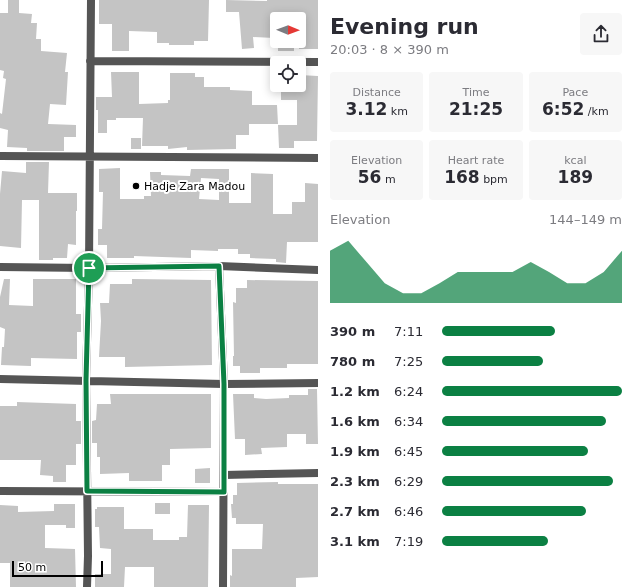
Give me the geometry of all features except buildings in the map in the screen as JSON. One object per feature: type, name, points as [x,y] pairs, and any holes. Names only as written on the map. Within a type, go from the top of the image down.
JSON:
[{"type":"street","points":[[87,587],[86,380],[89,268],[91,0]]},
{"type":"street","points":[[90,61],[318,62]]},
{"type":"street","points":[[0,156],[318,158]]},
{"type":"street","points":[[219,266],[224,384],[223,587]]},
{"type":"street","points":[[0,267],[89,268],[219,266],[318,270]]},
{"type":"street","points":[[0,379],[224,384],[318,383]]},
{"type":"street","points":[[224,475],[318,473]]},
{"type":"street","points":[[0,491],[224,492]]},
{"type":"place","name":"Hadje Zara Madou","points":[[136,186]]},
{"type":"route","points":[[219,266],[224,384],[224,492],[87,491],[86,380],[89,268],[219,266]]}]
